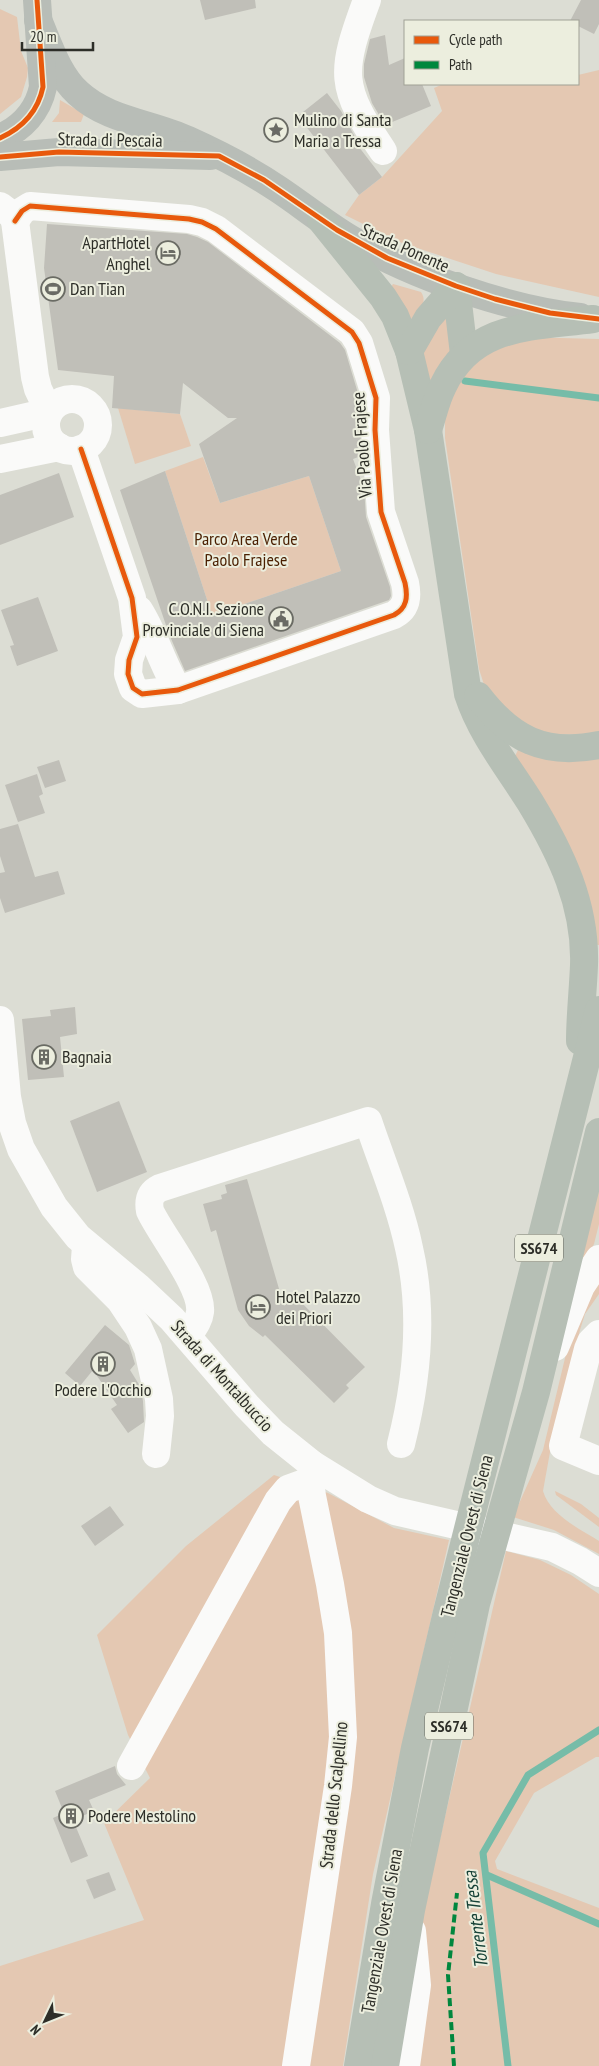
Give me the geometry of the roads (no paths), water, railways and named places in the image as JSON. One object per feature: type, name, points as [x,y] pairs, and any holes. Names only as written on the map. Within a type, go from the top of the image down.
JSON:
[{"type":"highway","points":[[321,220],[383,297],[395,316],[409,351],[428,430],[468,694],[478,720],[553,842],[566,869],[576,898],[583,940],[584,965],[578,1094]]},
{"type":"highway","points":[[409,351],[428,318],[456,286]]},
{"type":"highway","points":[[456,286],[464,354]]},
{"type":"highway","points":[[428,430],[442,388],[464,354],[480,342],[520,329],[596,319]]},
{"type":"highway","points":[[465,675],[477,695],[499,721],[514,733],[530,742],[566,749],[599,745]]},
{"type":"highway","name":"Tangenziale Ovest di Siena","points":[[358,2066],[385,1904],[415,1748],[447,1612],[599,1010]]},
{"type":"highway","name":"Tangenziale Ovest di Siena","points":[[385,2066],[411,1910],[476,1604],[536,1392],[599,1132]]},
{"type":"main road","points":[[0,138],[27,119],[41,98],[43,87],[38,10]]},
{"type":"main road","name":"Strada Ponente","points":[[38,10],[60,69],[69,84],[88,101],[121,118],[187,139],[245,168],[277,188],[321,220],[375,252],[456,286],[532,309],[596,319]]},
{"type":"main road","name":"Strada di Pescaia","points":[[0,142],[60,152]]},
{"type":"main road","name":"Strada di Pescaia","points":[[0,157],[60,152],[219,156]]},
{"type":"street","points":[[367,0],[351,47],[347,66],[348,88],[360,115],[383,151]]},
{"type":"street","name":"Via Paolo Frajese","points":[[132,598],[137,637],[128,668],[130,684],[137,692],[147,695],[178,690],[394,615],[403,608],[406,600],[406,590],[381,512],[375,430],[376,398],[356,337],[348,328],[216,229],[202,222],[189,219],[30,206],[8,213],[35,377],[40,395],[49,412],[47,420],[48,435],[70,448],[132,598],[149,626],[164,666],[178,690]]},
{"type":"street","points":[[0,423],[49,412],[60,402],[68,399],[84,402],[91,408],[95,415],[97,431],[94,438],[70,448],[0,459]]},
{"type":"street","name":"Strada di Montalbuccio","points":[[0,1020],[7,1097],[12,1123],[40,1184],[54,1207],[70,1228],[87,1245],[151,1298],[188,1336],[256,1416],[312,1473],[395,1511],[552,1547],[599,1573]]},
{"type":"street","points":[[188,1336],[198,1321],[200,1311],[199,1300],[189,1278],[150,1211],[149,1199],[151,1194],[160,1188],[368,1121],[405,1231],[415,1285],[416,1362],[409,1410],[401,1444]]},
{"type":"street","points":[[87,1245],[84,1259],[87,1267],[120,1300],[138,1327],[148,1349],[160,1408],[160,1432],[156,1454]]},
{"type":"street","points":[[536,1392],[581,1286],[599,1259]]},
{"type":"street","points":[[599,1334],[588,1349],[563,1446],[599,1461]]},
{"type":"street","points":[[131,1766],[278,1501],[288,1490],[312,1473]]},
{"type":"street","name":"Strada dello Scalpellino","points":[[296,2066],[338,1786],[343,1737],[338,1633],[312,1496],[312,1473]]},
{"type":"street","points":[[406,2066],[417,1985],[411,1910]]},
{"type":"waterway","points":[[465,381],[599,398]]},
{"type":"waterway","name":"Torrente Tressa","points":[[508,2066],[483,1853],[528,1775],[599,1730]]},
{"type":"waterway","points":[[487,1875],[599,1924]]},
{"type":"place","name":"Mulino di Santa Maria a Tressa","points":[[276,130]]},
{"type":"place","name":"ApartHotel Anghel","points":[[168,253]]},
{"type":"place","name":"Dan Tian","points":[[53,289]]},
{"type":"place","name":"C.O.N.I. Sezione Provinciale di Siena","points":[[281,619]]},
{"type":"place","name":"Bagnaia","points":[[44,1057]]},
{"type":"place","name":"Hotel Palazzo dei Priori","points":[[258,1307]]},
{"type":"place","name":"Podere L'Occhio","points":[[103,1364]]},
{"type":"place","name":"Podere Mestolino","points":[[71,1816]]},
{"type":"park label","name":"Parco Area Verde Paolo Frajese","points":[[246,549]]}]
